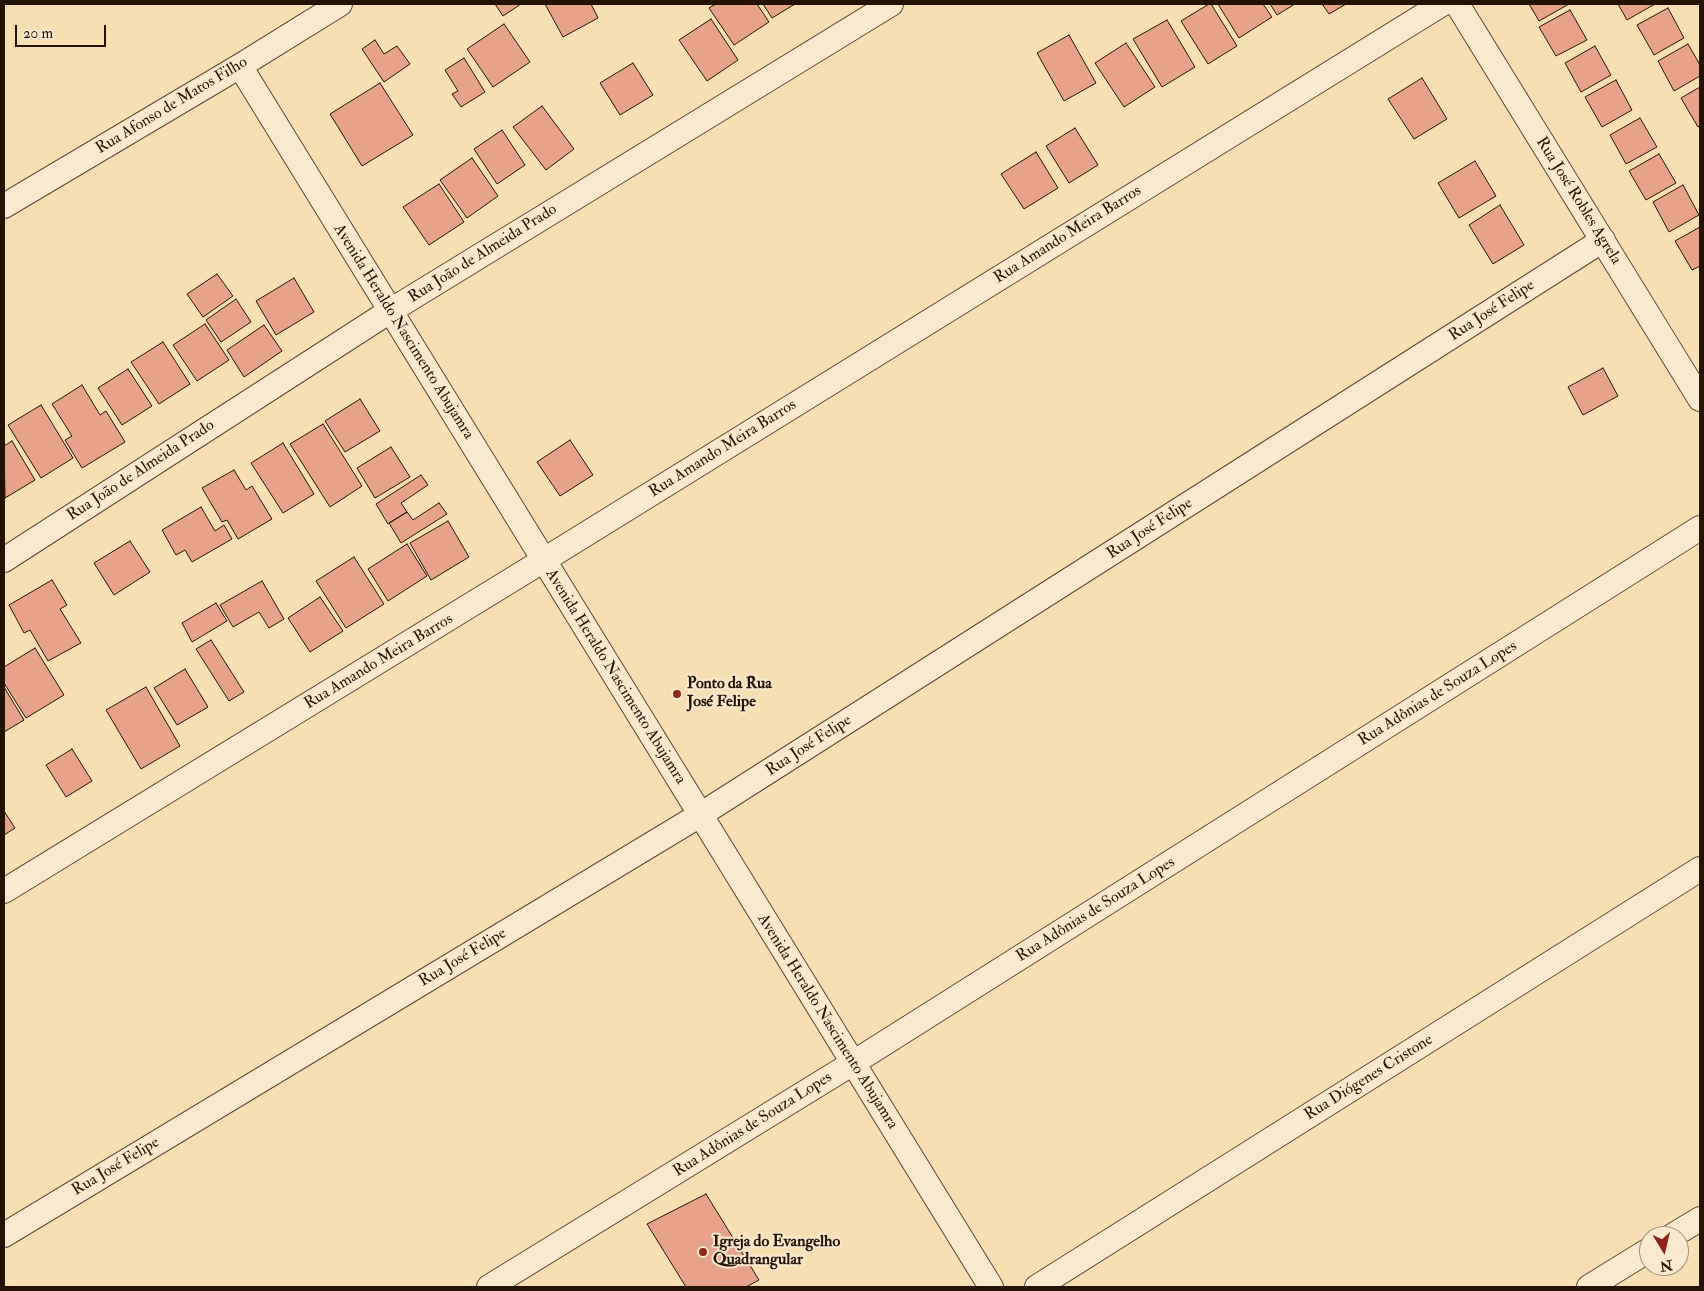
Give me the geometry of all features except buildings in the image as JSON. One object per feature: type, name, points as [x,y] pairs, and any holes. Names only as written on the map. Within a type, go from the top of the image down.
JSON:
[{"type":"street","name":"Rua Afonso de Matos Filho","points":[[4,206],[240,66],[340,4]]},
{"type":"street","name":"Rua João de Almeida Prado","points":[[4,560],[390,311],[891,4]]},
{"type":"street","name":"Rua Amando Meira Barros","points":[[4,891],[544,560],[1442,4]]},
{"type":"street","name":"Rua José Robles Agrela","points":[[1457,4],[1700,398]]},
{"type":"street","name":"Avenida Heraldo Nascimento Abujamra","points":[[240,66],[991,1287]]},
{"type":"street","name":"Rua José Felipe","points":[[4,1235],[700,815],[1603,240]]},
{"type":"street","name":"Rua Adônias de Souza Lopes","points":[[489,1287],[853,1063],[1700,528]]},
{"type":"street","name":"Rua Diógenes Cristone","points":[[1037,1287],[1700,869]]},
{"type":"street","points":[[1688,1226],[1700,1219]]},
{"type":"street","points":[[1589,1287],[1639,1256]]},
{"type":"place","name":"Ponto da Rua José Felipe","points":[[677,694]]},
{"type":"place","name":"Igreja do Evangelho Quadrangular","points":[[703,1252]]}]
